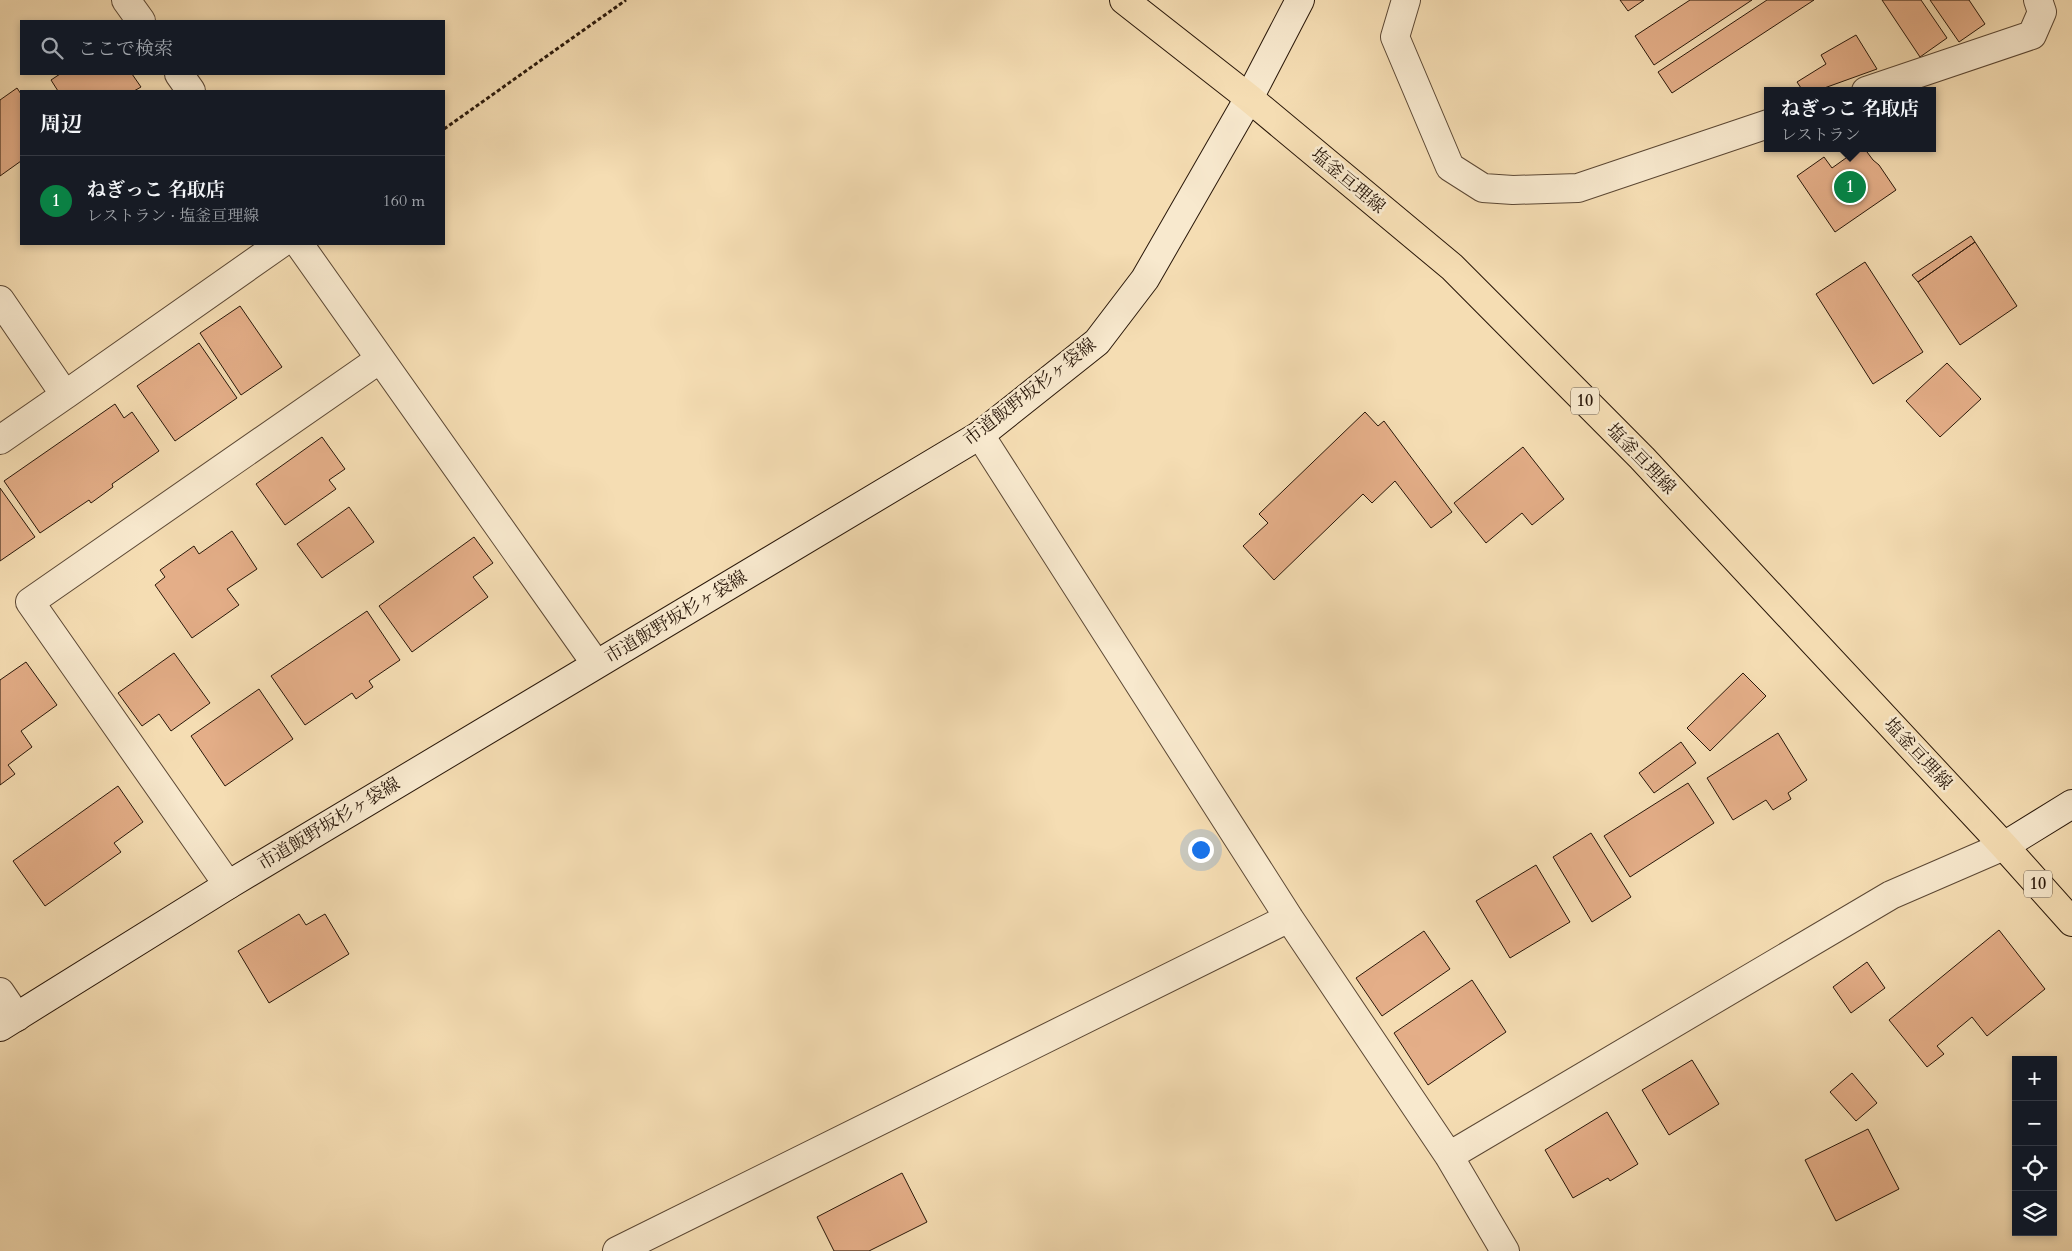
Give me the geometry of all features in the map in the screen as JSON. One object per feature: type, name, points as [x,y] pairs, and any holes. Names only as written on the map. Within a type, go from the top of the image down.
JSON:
[{"type":"main road","name":"塩釜亘理線","points":[[1124,0],[1249,98],[1452,268],[1642,458],[2004,846],[2072,922]]},
{"type":"street","points":[[126,0],[140,20]]},
{"type":"street","name":"市道飯野坂杉ヶ袋線","points":[[8,1022],[228,885],[980,435],[1097,342],[1144,279],[1249,98],[1300,0]]},
{"type":"street","points":[[1406,0],[1395,37],[1450,167],[1482,188],[1513,190],[1578,188],[1764,125]]},
{"type":"street","points":[[1878,87],[2032,35],[2042,12],[2038,0]]},
{"type":"street","points":[[180,75],[190,90]]},
{"type":"street","points":[[0,440],[279,245]]},
{"type":"street","points":[[300,245],[596,664]]},
{"type":"street","points":[[0,300],[65,395]]},
{"type":"street","points":[[228,885],[30,602],[380,359]]},
{"type":"street","points":[[980,435],[1289,918],[1449,1156],[1506,1251]]},
{"type":"street","points":[[1449,1156],[1891,895],[2004,846],[2072,804]]},
{"type":"street","points":[[617,1251],[1289,918]]},
{"type":"street","points":[[0,992],[8,1022]]},
{"type":"path","points":[[445,127],[626,0]]},
{"type":"building","points":[[1620,0],[1644,0],[1628,11]]},
{"type":"building","points":[[1690,0],[1752,0],[1654,65],[1635,36]]},
{"type":"building","points":[[1767,0],[1814,0],[1672,93],[1658,72]]},
{"type":"building","points":[[1882,0],[1921,0],[1947,38],[1920,57]]},
{"type":"building","points":[[1930,0],[1969,0],[1985,24],[1959,42]]},
{"type":"building","points":[[1856,35],[1877,69],[1827,87],[1800,87],[1797,82],[1826,64],[1821,55]]},
{"type":"building","points":[[58,75],[133,75],[141,87],[136,90],[57,90],[51,80]]},
{"type":"building","points":[[17,88],[20,92],[20,162],[0,176],[0,100]]},
{"type":"building","points":[[1854,152],[1867,152],[1879,165],[1896,190],[1835,232],[1797,176],[1824,157],[1832,168]]},
{"type":"building","points":[[1971,236],[1975,242],[1918,282],[1912,275]]},
{"type":"building","points":[[1975,242],[2017,306],[1960,345],[1918,282]]},
{"type":"building","points":[[1865,262],[1923,352],[1873,384],[1816,294]]},
{"type":"building","points":[[240,306],[282,367],[241,395],[200,333]]},
{"type":"building","points":[[199,343],[237,398],[175,441],[137,386]]},
{"type":"building","points":[[1947,363],[1981,399],[1940,437],[1906,401]]},
{"type":"building","points":[[115,404],[124,418],[132,412],[159,451],[112,484],[113,487],[91,503],[89,500],[40,533],[4,481]]},
{"type":"building","points":[[1365,412],[1378,426],[1384,421],[1452,512],[1431,528],[1395,481],[1372,503],[1363,494],[1274,580],[1243,546],[1268,523],[1259,514]]},
{"type":"building","points":[[322,437],[345,469],[329,480],[336,489],[285,525],[256,484]]},
{"type":"building","points":[[1523,447],[1564,499],[1532,525],[1522,513],[1486,543],[1454,503]]},
{"type":"building","points":[[0,488],[35,537],[0,561]]},
{"type":"building","points":[[349,507],[374,542],[322,578],[297,544]]},
{"type":"building","points":[[232,531],[257,569],[227,589],[239,605],[192,638],[155,585],[165,577],[160,570],[194,546],[199,554]]},
{"type":"building","points":[[474,537],[493,563],[473,577],[488,597],[412,652],[379,606]]},
{"type":"building","points":[[367,611],[400,660],[369,681],[373,687],[356,699],[352,693],[305,725],[271,676]]},
{"type":"building","points":[[174,653],[210,703],[171,731],[159,714],[142,726],[118,693]]},
{"type":"building","points":[[26,662],[57,705],[21,731],[32,747],[8,765],[15,774],[0,785],[0,680]]},
{"type":"building","points":[[1743,673],[1766,696],[1710,751],[1687,728]]},
{"type":"building","points":[[259,689],[293,739],[225,786],[191,736]]},
{"type":"building","points":[[1778,733],[1807,780],[1788,793],[1791,799],[1773,810],[1766,800],[1733,820],[1707,778]]},
{"type":"building","points":[[1681,742],[1696,763],[1654,793],[1639,773]]},
{"type":"building","points":[[1688,783],[1714,823],[1630,877],[1604,836]]},
{"type":"building","points":[[118,786],[143,822],[114,843],[121,852],[45,906],[13,861]]},
{"type":"building","points":[[1591,833],[1631,897],[1592,922],[1553,857]]},
{"type":"building","points":[[1536,865],[1570,922],[1510,958],[1476,901]]},
{"type":"building","points":[[299,914],[306,925],[325,914],[349,954],[269,1003],[238,951]]},
{"type":"building","points":[[1999,930],[2045,989],[1987,1036],[1972,1017],[1937,1046],[1944,1054],[1927,1067],[1889,1020]]},
{"type":"building","points":[[1424,931],[1450,969],[1382,1016],[1356,978]]},
{"type":"building","points":[[1867,962],[1885,988],[1851,1013],[1833,987]]},
{"type":"building","points":[[1472,980],[1506,1032],[1428,1085],[1394,1033]]},
{"type":"building","points":[[1692,1060],[1719,1104],[1669,1135],[1642,1090]]},
{"type":"building","points":[[1852,1073],[1877,1103],[1856,1121],[1830,1092]]},
{"type":"building","points":[[1607,1112],[1638,1164],[1610,1181],[1608,1178],[1573,1198],[1545,1150]]},
{"type":"building","points":[[1868,1129],[1899,1189],[1836,1221],[1805,1160]]},
{"type":"building","points":[[902,1173],[927,1222],[869,1251],[834,1251],[817,1217]]},
{"type":"place","name":"ねぎっこ 名取店","points":[[1850,187]]}]
